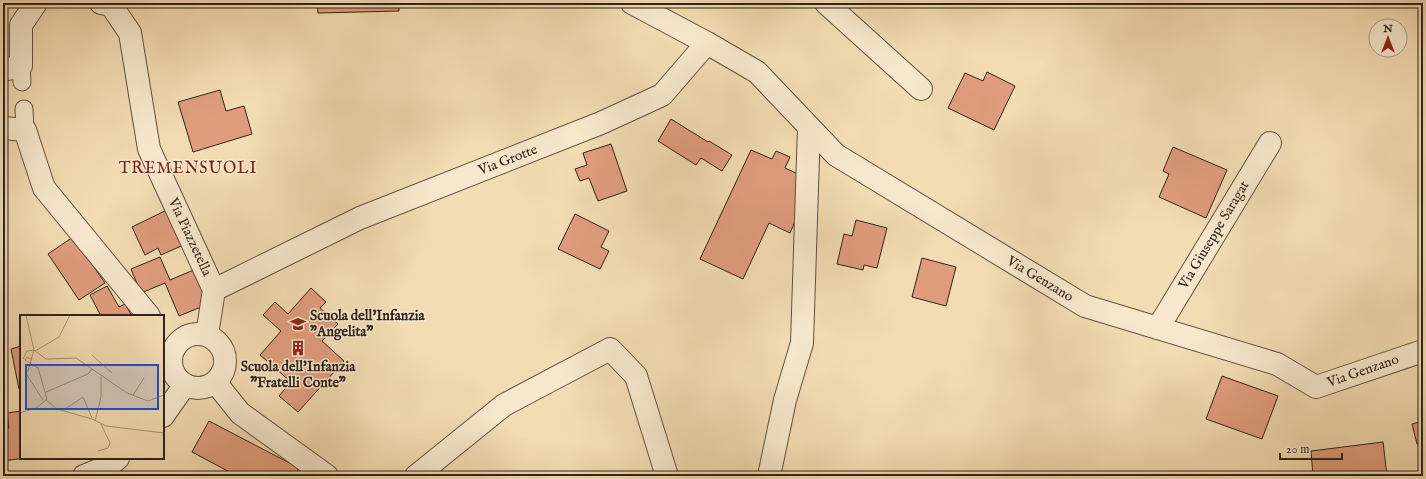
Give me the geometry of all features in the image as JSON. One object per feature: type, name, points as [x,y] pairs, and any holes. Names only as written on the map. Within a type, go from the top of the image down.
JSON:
[{"type":"street","points":[[15,73],[21,25],[36,3]]},
{"type":"street","points":[[632,3],[707,42]]},
{"type":"street","points":[[826,3],[920,88]]},
{"type":"street","name":"Via Piazzetella","points":[[109,4],[130,33],[149,149],[214,290],[207,335]]},
{"type":"street","name":"Via Genzano","points":[[707,42],[758,72],[836,155],[1085,306],[1277,364],[1316,387],[1423,351]]},
{"type":"street","name":"Via Grotte","points":[[214,290],[360,218],[601,124],[662,96],[707,42]]},
{"type":"street","points":[[3,128],[24,120],[44,188],[148,315]]},
{"type":"street","points":[[769,476],[785,400],[802,343],[809,127]]},
{"type":"street","name":"Via Giuseppe Saragat","points":[[1158,328],[1270,143]]},
{"type":"street","points":[[198,334],[207,335],[216,340],[222,348],[225,357],[225,367],[222,376],[216,383],[208,387],[200,389],[184,386],[176,378],[171,369],[168,340],[180,340],[189,335],[198,334]]},
{"type":"street","points":[[416,476],[504,405],[610,349],[636,376],[667,476]]},
{"type":"street","points":[[216,383],[240,413],[328,476]]},
{"type":"street","points":[[164,415],[184,386]]},
{"type":"street","points":[[84,476],[109,466],[117,459]]},
{"type":"building","points":[[317,3],[399,3],[399,11],[318,13]]},
{"type":"building","points":[[987,72],[1015,86],[994,130],[948,108],[965,73],[983,81]]},
{"type":"building","points":[[220,90],[226,111],[244,106],[252,134],[193,152],[178,102]]},
{"type":"building","points":[[671,119],[732,155],[722,171],[701,158],[696,165],[658,141]]},
{"type":"building","points":[[611,144],[627,191],[598,201],[589,178],[580,181],[575,169],[587,165],[583,153]]},
{"type":"building","points":[[1173,147],[1227,170],[1206,218],[1159,197],[1169,174],[1163,171]]},
{"type":"building","points":[[751,150],[772,159],[776,151],[790,157],[785,168],[813,181],[790,233],[769,223],[743,279],[700,259]]},
{"type":"building","points":[[173,207],[190,242],[161,255],[158,248],[145,255],[132,227]]},
{"type":"building","points":[[575,214],[609,231],[601,247],[609,251],[600,269],[558,249]]},
{"type":"building","points":[[856,220],[887,228],[877,268],[864,265],[863,270],[837,264],[844,234],[852,236]]},
{"type":"building","points":[[73,237],[105,283],[79,300],[48,254]]},
{"type":"building","points":[[160,257],[170,280],[196,269],[211,303],[179,316],[165,283],[141,293],[131,269]]},
{"type":"building","points":[[922,258],[956,267],[946,306],[912,297]]},
{"type":"building","points":[[107,286],[119,307],[125,304],[131,315],[100,315],[90,295]]},
{"type":"building","name":"Scuola dell'Infanzia \"Fratelli Conte\"","points":[[311,288],[326,302],[320,308],[338,324],[322,341],[344,361],[298,412],[279,396],[291,382],[260,355],[281,331],[263,315],[275,302],[288,314]]},
{"type":"building","points":[[20,346],[19,389],[11,349]]},
{"type":"building","points":[[1222,376],[1278,396],[1262,439],[1206,419]]},
{"type":"building","points":[[20,411],[20,459],[3,461],[3,429],[9,428],[7,413]]},
{"type":"building","points":[[209,421],[299,468],[294,476],[237,476],[192,452]]},
{"type":"building","points":[[1423,421],[1423,442],[1417,444],[1412,424]]},
{"type":"building","points":[[1383,442],[1387,476],[1313,476],[1311,451]]},
{"type":"place","name":"Scuola dell'Infanzia \"Angelita\"","points":[[298,324]]},
{"type":"place","name":"Scuola dell'Infanzia \"Fratelli Conte\"","points":[[298,348]]},
{"type":"district","name":"TREMENSUOLI","points":[[188,169]]}]
